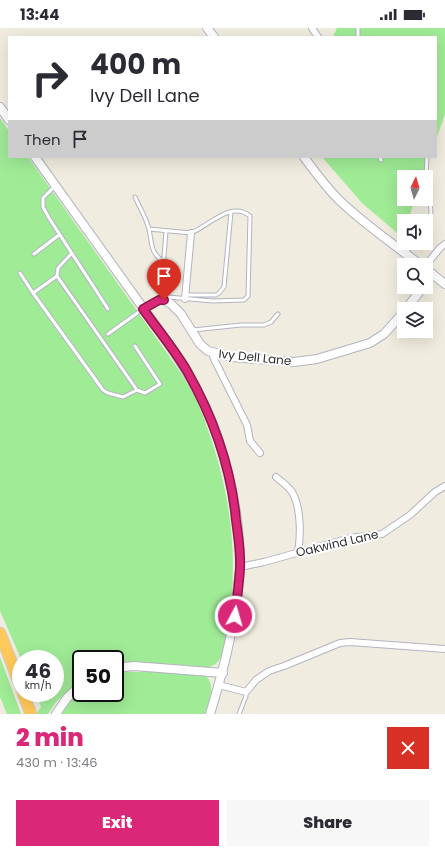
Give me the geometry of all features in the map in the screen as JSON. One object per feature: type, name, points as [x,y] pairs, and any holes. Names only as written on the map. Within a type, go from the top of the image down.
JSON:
[{"type":"highway","points":[[0,633],[12,664]]},
{"type":"highway","points":[[26,702],[31,714]]},
{"type":"street","points":[[207,28],[213,36]]},
{"type":"street","points":[[0,107],[8,119]]},
{"type":"street","points":[[36,158],[171,347],[186,371],[214,427],[229,475],[235,508],[240,567],[235,616],[223,673],[210,714]]},
{"type":"street","points":[[305,158],[338,199],[360,219],[411,258]]},
{"type":"street","points":[[186,297],[191,233]]},
{"type":"street","points":[[432,258],[445,244]]},
{"type":"street","points":[[433,274],[445,284]]},
{"type":"street","points":[[411,302],[418,294]]},
{"type":"street","points":[[143,309],[159,300],[166,298]]},
{"type":"street","name":"Ivy Dell Lane","points":[[166,298],[181,314],[200,344],[208,351],[232,357],[275,362],[316,360],[370,343],[384,334],[397,320]]},
{"type":"street","points":[[212,353],[247,425],[250,441],[260,453]]},
{"type":"street","points":[[276,477],[291,491],[297,502],[300,527],[298,552]]},
{"type":"street","name":"Oakwind Lane","points":[[240,567],[264,562],[350,538],[382,534],[410,514],[435,492],[445,486]]},
{"type":"street","points":[[219,685],[246,692],[256,680],[270,671],[340,642],[445,649]]},
{"type":"street","points":[[124,667],[134,666],[223,673]]},
{"type":"street","points":[[56,714],[66,698],[72,693]]},
{"type":"lane","points":[[426,170],[427,158]]},
{"type":"lane","points":[[55,186],[44,195],[42,202],[59,235],[108,309]]},
{"type":"lane","points":[[135,197],[149,229],[151,247],[164,262]]},
{"type":"lane","points":[[149,229],[191,233],[223,214],[237,211],[246,212],[250,216],[248,296],[244,300],[213,301],[186,297]]},
{"type":"lane","points":[[166,231],[162,282],[166,298],[216,295],[224,287],[230,212]]},
{"type":"lane","points":[[34,254],[59,235]]},
{"type":"lane","points":[[405,254],[408,250]]},
{"type":"lane","points":[[72,253],[58,268],[57,276],[137,390],[145,393],[160,384],[135,346]]},
{"type":"lane","points":[[20,274],[103,390],[108,394],[123,397],[137,390]]},
{"type":"lane","points":[[33,293],[57,276]]},
{"type":"lane","points":[[108,334],[143,309]]},
{"type":"lane","points":[[191,330],[241,325],[264,325],[271,322],[278,314]]},
{"type":"lane","points":[[239,714],[246,696],[246,692]]},
{"type":"green space","points":[[337,28],[445,28],[445,114],[437,137],[437,36],[333,36]]},
{"type":"green space","points":[[0,118],[8,130],[8,158],[29,158],[174,363],[192,391],[217,456],[228,504],[233,553],[233,577],[228,626],[222,653],[214,665],[203,667],[124,663],[124,650],[72,650],[72,687],[64,695],[64,650],[17,650],[0,611]]},
{"type":"green space","points":[[323,158],[430,158],[425,170],[397,170],[397,206],[413,206],[410,214],[397,214],[397,233],[362,203]]},
{"type":"green space","points":[[0,657],[12,690],[12,702],[17,702],[21,714],[7,714],[0,697]]},
{"type":"green space","points":[[124,672],[168,672],[206,676],[211,685],[210,700],[205,714],[61,714],[72,699],[72,702],[124,702]]},
{"type":"green space","points":[[39,702],[56,702],[48,714],[36,714],[41,707]]},
{"type":"route","points":[[164,300],[159,300],[143,309],[171,347],[200,395],[214,427],[229,475],[235,508],[240,567],[235,616]]}]
